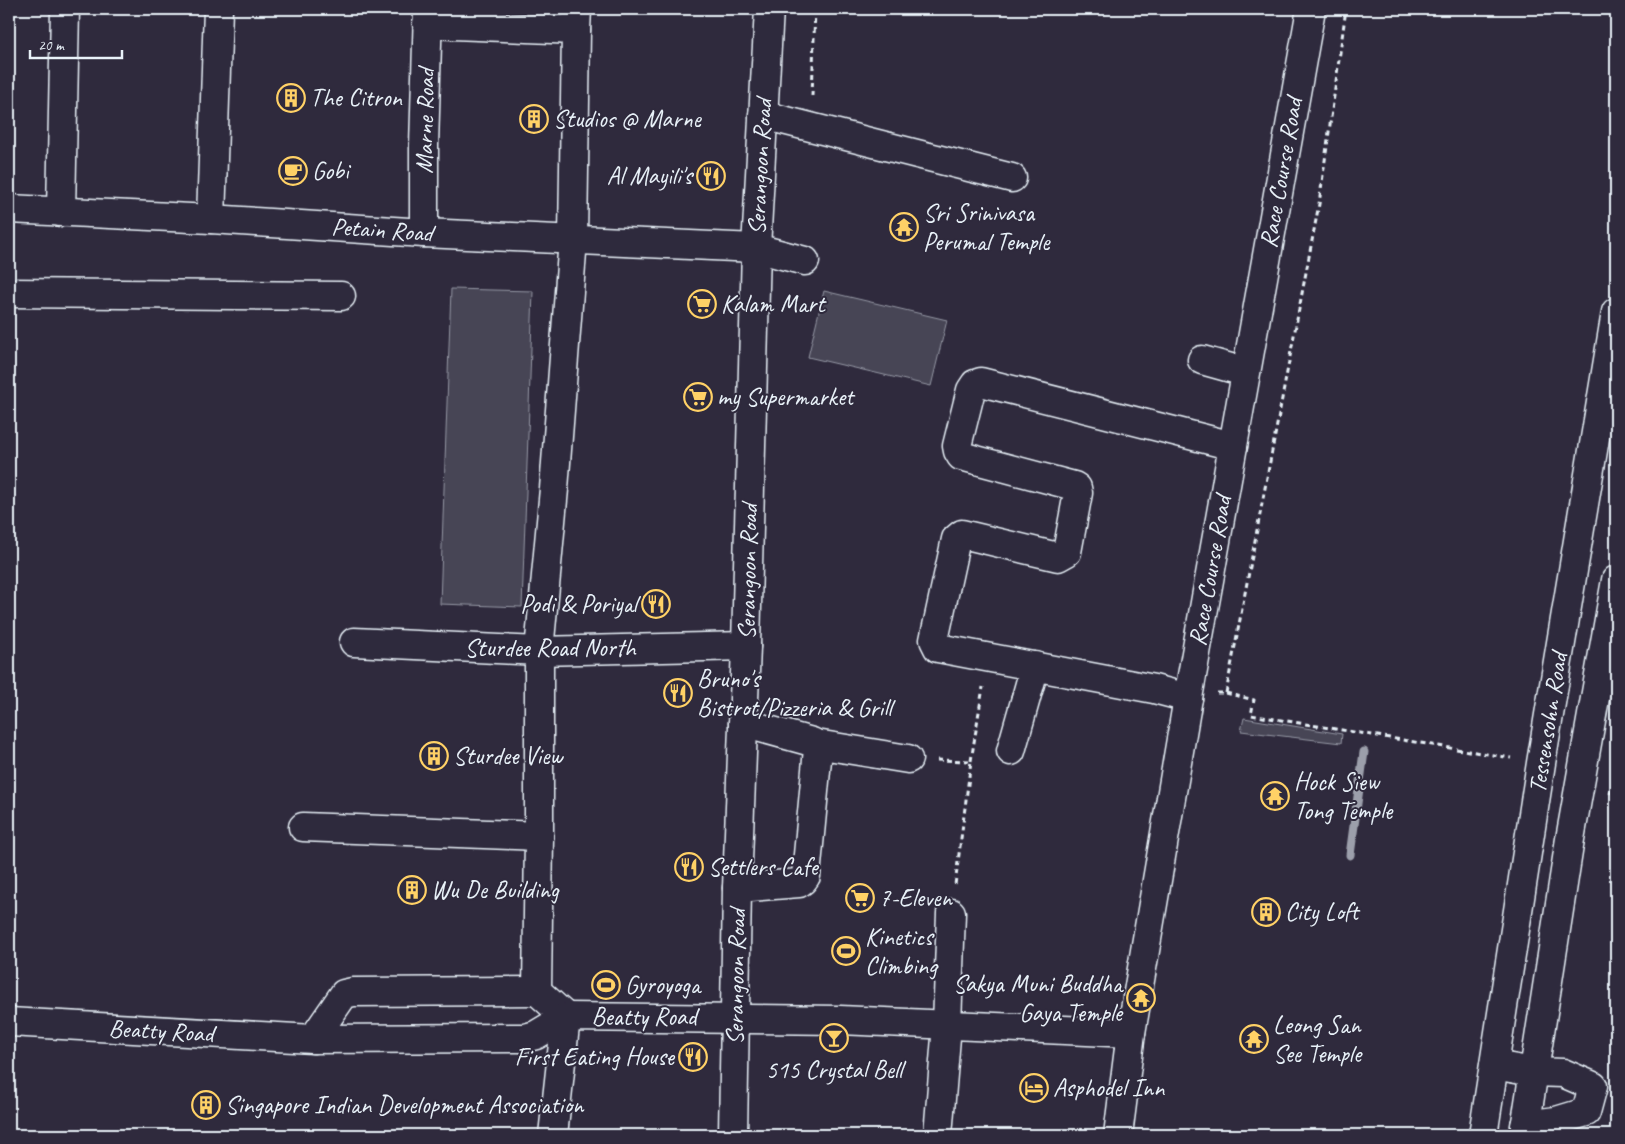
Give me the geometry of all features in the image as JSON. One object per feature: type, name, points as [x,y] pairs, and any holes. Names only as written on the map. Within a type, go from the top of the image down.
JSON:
[{"type":"street","points":[[60,212],[65,9]]},
{"type":"street","points":[[211,218],[218,9]]},
{"type":"street","name":"Serangoon Road","points":[[733,1135],[737,888],[746,646],[756,248],[769,9]]},
{"type":"street","name":"Race Course Road","points":[[1118,1135],[1131,1033],[1245,372],[1310,9]]},
{"type":"street","points":[[428,16],[576,20],[573,239],[554,490],[539,651],[537,990]]},
{"type":"street","name":"Marne Road","points":[[424,233],[424,146],[428,16]]},
{"type":"street","points":[[763,115],[1012,178]]},
{"type":"street","name":"Petain Road","points":[[9,209],[211,218],[424,233],[756,248],[805,261]]},
{"type":"street","points":[[9,293],[341,296]]},
{"type":"street","name":"Tessensohn Road","points":[[1483,1135],[1541,763],[1613,354],[1616,312]]},
{"type":"street","points":[[1202,360],[1245,372]]},
{"type":"street","points":[[1189,693],[938,648],[934,640],[956,539],[962,534],[1058,557],[1067,552],[1078,493],[1074,486],[961,456],[957,446],[971,390],[975,384],[981,382],[1233,446]]},
{"type":"street","name":"Tessensohn Road","points":[[1524,1130],[1570,839],[1616,580]]},
{"type":"street","name":"Sturdee Road North","points":[[354,642],[539,651],[746,646]]},
{"type":"street","points":[[1011,751],[1034,666]]},
{"type":"street","points":[[743,723],[816,744],[908,759]]},
{"type":"street","points":[[737,888],[799,883],[806,876],[818,748],[816,744]]},
{"type":"street","points":[[303,828],[539,836]]},
{"type":"street","points":[[938,1135],[947,1025],[951,913]]},
{"type":"street","points":[[313,1039],[344,994],[353,992],[537,990],[566,1017],[553,1135]]},
{"type":"street","name":"Beatty Road","points":[[9,1022],[313,1039],[525,1038],[536,1035],[566,1017],[736,1018],[1131,1033]]},
{"type":"street","points":[[1494,1065],[1533,1072],[1563,1073],[1593,1086],[1586,1112],[1524,1130]]},
{"type":"path","points":[[811,127],[815,9]]},
{"type":"path","points":[[1226,693],[1319,204],[1346,9]]},
{"type":"path","points":[[951,913],[971,761],[988,657]]},
{"type":"path","points":[[1189,693],[1226,693],[1254,700],[1251,715],[1541,763]]},
{"type":"path","points":[[908,759],[971,761]]},
{"type":"shaded area","points":[[451,289],[533,291],[522,607],[440,604]]},
{"type":"shaded area","points":[[824,291],[947,320],[931,386],[808,357]]},
{"type":"shaded area","points":[[1244,718],[1342,734],[1341,743],[1241,731]]},
{"type":"waterway","points":[[1350,855],[1364,752]]},
{"type":"place","name":"The Citron","points":[[291,98]]},
{"type":"place","name":"Studios @ Marne","points":[[534,119]]},
{"type":"place","name":"Gobi","points":[[293,171]]},
{"type":"place","name":"Al Mayili's","points":[[711,176]]},
{"type":"place","name":"Sri Srinivasa Perumal Temple","points":[[904,227]]},
{"type":"place","name":"Kalam Mart","points":[[702,304]]},
{"type":"place","name":"my Supermarket","points":[[698,397]]},
{"type":"place","name":"Podi & Poriyal","points":[[656,604]]},
{"type":"place","name":"Bruno's Bistrot/Pizzeria & Grill","points":[[678,693]]},
{"type":"place","name":"Sturdee View","points":[[434,756]]},
{"type":"place","name":"Hock Siew Tong Temple","points":[[1275,796]]},
{"type":"place","name":"Settlers Cafe","points":[[689,867]]},
{"type":"place","name":"Wu De Building","points":[[412,890]]},
{"type":"place","name":"7-Eleven","points":[[860,898]]},
{"type":"place","name":"City Loft","points":[[1266,912]]},
{"type":"place","name":"Kinetics Climbing","points":[[846,951]]},
{"type":"place","name":"Gyroyoga","points":[[606,985]]},
{"type":"place","name":"Sakya Muni Buddha Gaya Temple","points":[[1141,998]]},
{"type":"place","name":"515 Crystal Bell","points":[[834,1038]]},
{"type":"place","name":"Leong San See Temple","points":[[1254,1039]]},
{"type":"place","name":"First Eating House","points":[[693,1057]]},
{"type":"place","name":"Asphodel Inn","points":[[1034,1088]]},
{"type":"place","name":"Singapore Indian Development Association","points":[[206,1105]]}]
